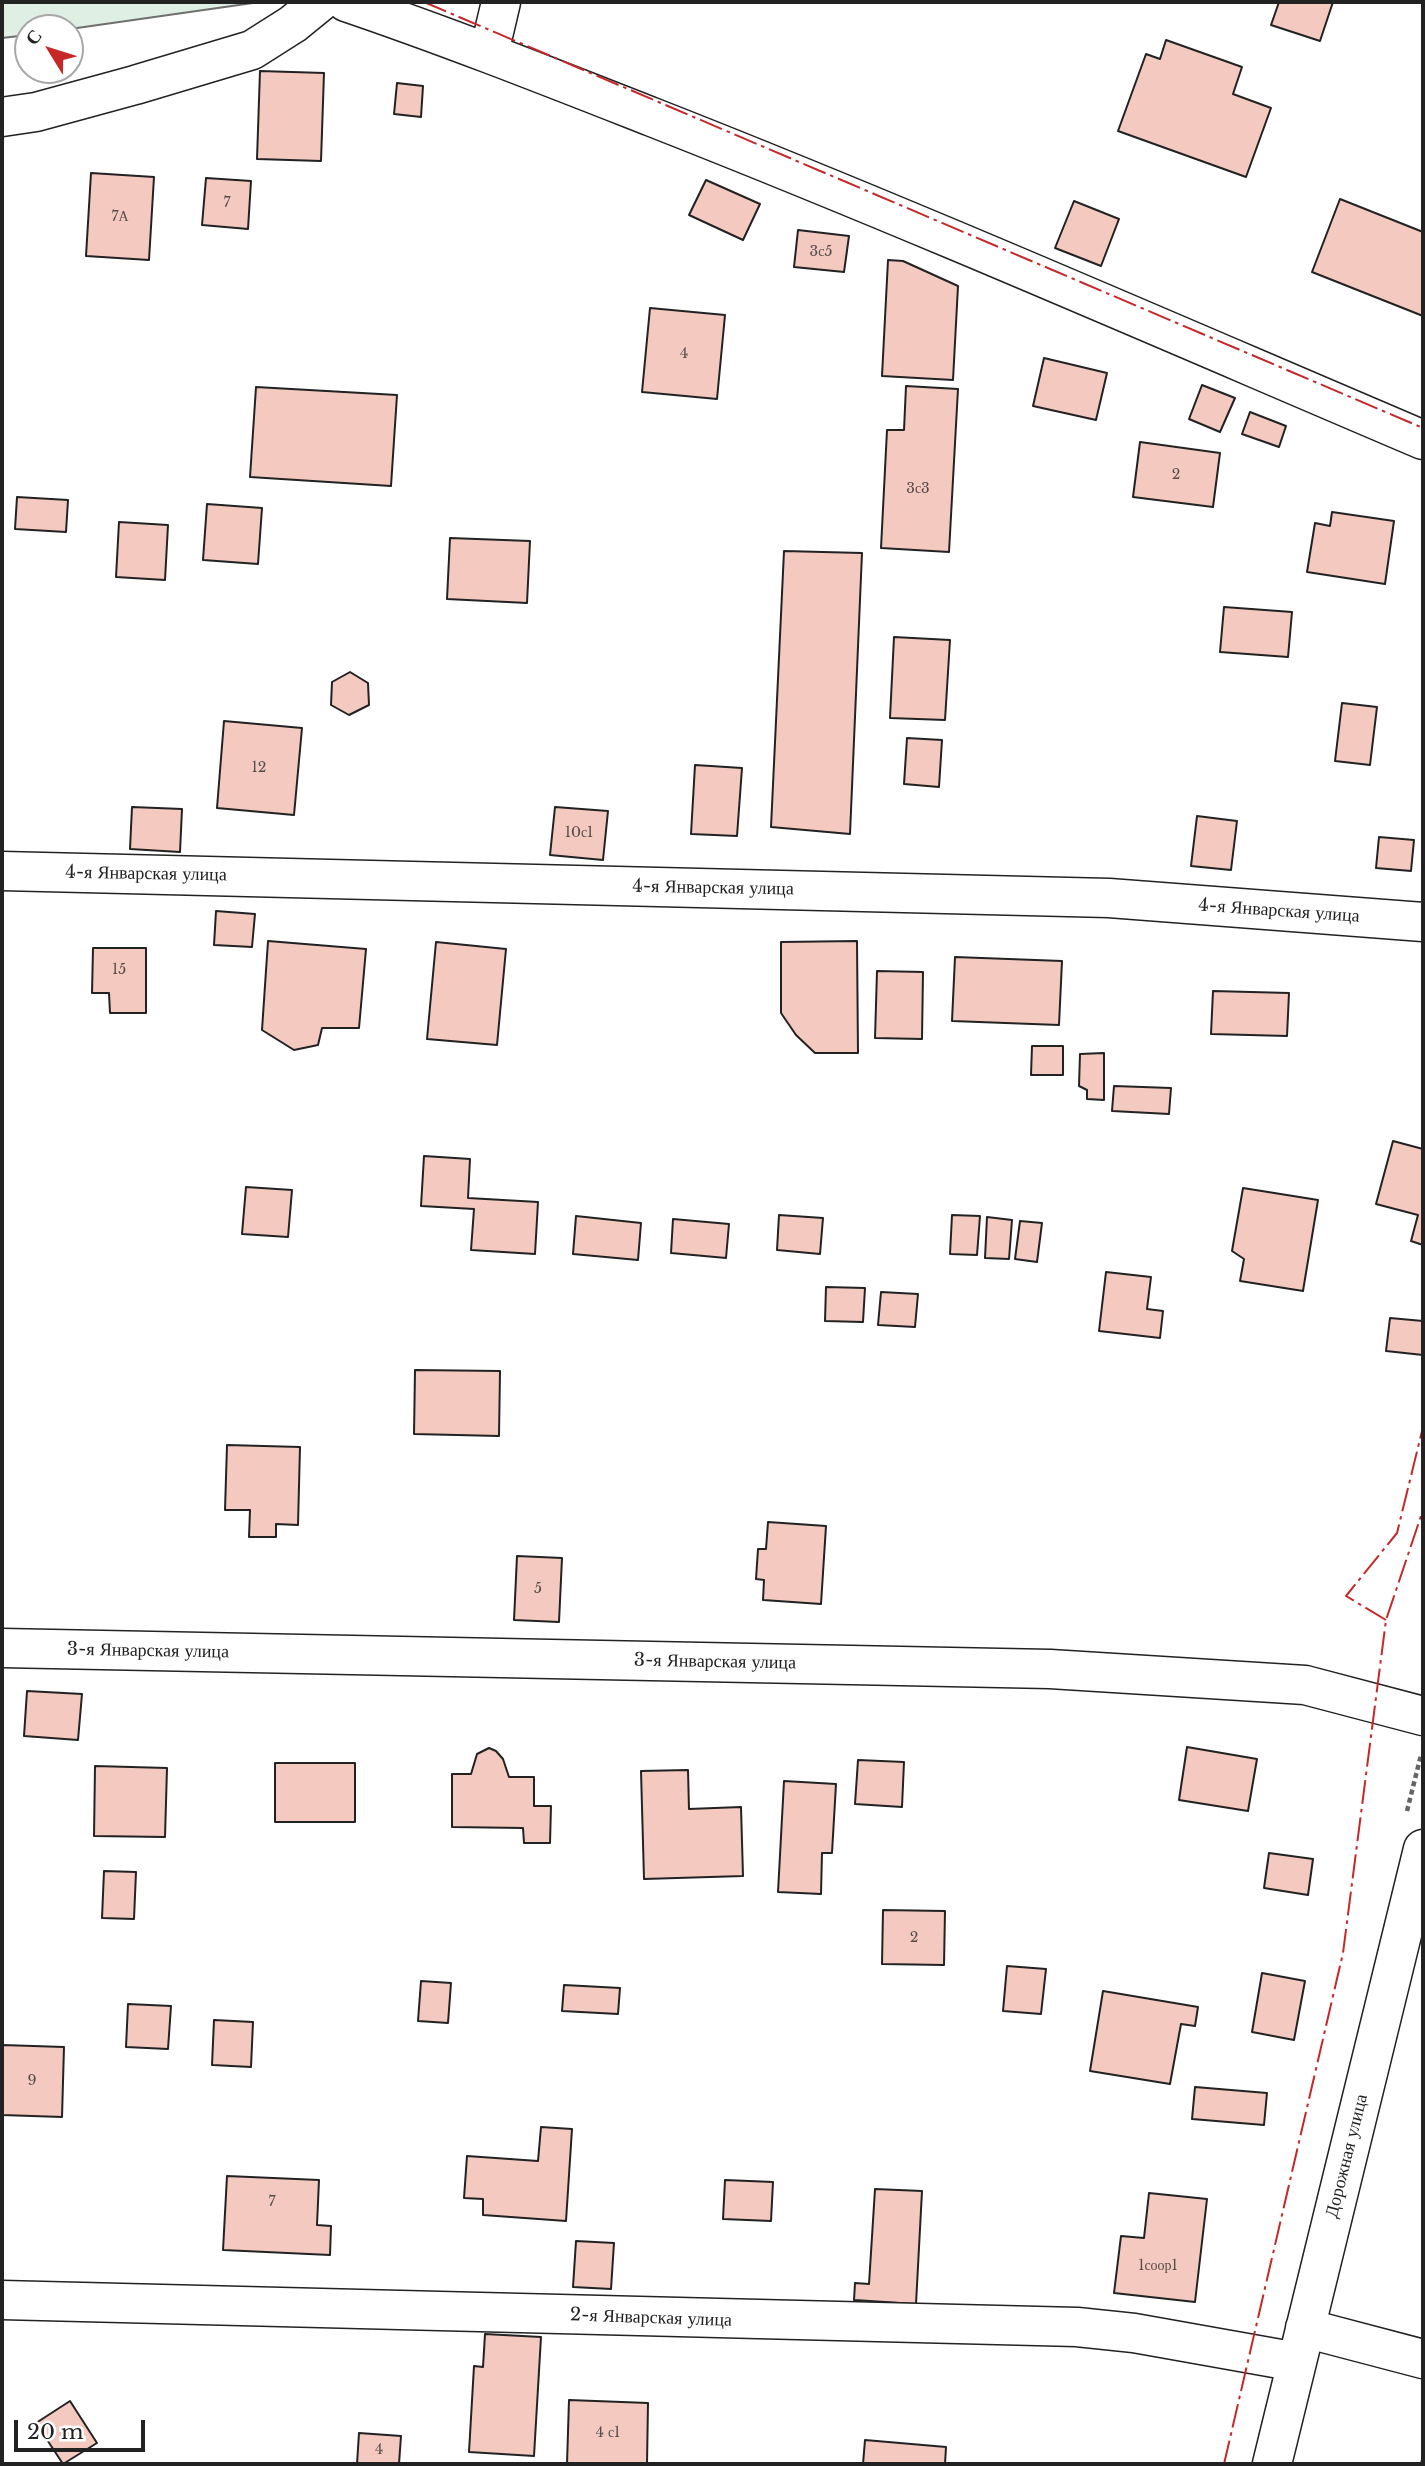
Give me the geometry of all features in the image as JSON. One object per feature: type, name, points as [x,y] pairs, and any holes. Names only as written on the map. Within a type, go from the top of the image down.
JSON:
[{"type":"street","points":[[2,117],[36,112],[122,89],[252,50],[293,24],[320,2]]},
{"type":"street","points":[[346,2],[489,53],[761,160],[1423,440]]},
{"type":"street","points":[[489,53],[501,2]]},
{"type":"street","name":"4-я Январская улица","points":[[2,871],[1109,898],[1423,922]]},
{"type":"street","name":"3-я Январская улица","points":[[2,1648],[1050,1669],[1306,1685],[1423,1716]]},
{"type":"street","name":"Дорожная улица","points":[[1272,2464],[1423,1849]]},
{"type":"street","name":"2-я Январская улица","points":[[2,2300],[1077,2327],[1301,2345],[1423,2359]]},
{"type":"green space","points":[[2,2],[260,2],[84,27],[84,14],[14,14],[14,37],[2,38]]},
{"type":"building","points":[[1279,2],[1333,2],[1320,41],[1271,25]]},
{"type":"building","points":[[1166,40],[1242,67],[1233,94],[1271,108],[1246,177],[1118,131],[1146,54],[1160,59]]},
{"type":"building","points":[[260,71],[324,73],[321,161],[257,159]]},
{"type":"building","points":[[397,83],[423,86],[421,117],[394,114]]},
{"type":"building","points":[[91,173],[154,177],[149,260],[86,256]]},
{"type":"building","points":[[206,178],[251,181],[248,229],[202,225]]},
{"type":"building","points":[[706,180],[760,204],[743,240],[689,215]]},
{"type":"building","points":[[1340,199],[1423,232],[1423,316],[1312,272]]},
{"type":"building","points":[[1074,201],[1119,219],[1101,266],[1055,248]]},
{"type":"building","points":[[798,230],[849,236],[844,272],[794,267]]},
{"type":"building","points":[[888,260],[903,261],[958,286],[953,380],[882,376]]},
{"type":"building","points":[[650,308],[725,315],[717,399],[642,392]]},
{"type":"building","points":[[1044,358],[1107,373],[1096,420],[1033,406]]},
{"type":"building","points":[[1202,385],[1235,398],[1220,432],[1189,419]]},
{"type":"building","points":[[906,386],[958,389],[949,552],[881,548],[887,430],[904,430]]},
{"type":"building","points":[[256,387],[397,395],[391,486],[250,477]]},
{"type":"building","points":[[1250,412],[1286,426],[1279,447],[1242,434]]},
{"type":"building","points":[[1140,442],[1220,453],[1213,507],[1133,497]]},
{"type":"building","points":[[17,497],[68,500],[66,532],[15,529]]},
{"type":"building","points":[[207,504],[262,508],[258,564],[203,560]]},
{"type":"building","points":[[1332,512],[1394,521],[1385,584],[1307,572],[1315,523],[1330,526]]},
{"type":"building","points":[[119,522],[168,525],[165,580],[116,577]]},
{"type":"building","points":[[450,538],[530,541],[527,603],[447,599]]},
{"type":"building","points":[[784,551],[862,553],[850,834],[771,827]]},
{"type":"building","points":[[1224,607],[1292,612],[1288,657],[1220,652]]},
{"type":"building","points":[[894,637],[950,640],[945,720],[890,718]]},
{"type":"building","points":[[350,672],[368,683],[369,705],[349,715],[331,705],[332,682]]},
{"type":"building","points":[[1342,703],[1377,707],[1370,765],[1335,761]]},
{"type":"building","points":[[224,721],[302,728],[294,815],[217,808]]},
{"type":"building","points":[[907,738],[942,740],[939,787],[904,784]]},
{"type":"building","points":[[695,765],[742,768],[737,836],[691,834]]},
{"type":"building","points":[[132,807],[182,809],[180,852],[130,849]]},
{"type":"building","points":[[555,807],[608,811],[603,860],[550,855]]},
{"type":"building","points":[[1197,816],[1237,821],[1231,870],[1191,866]]},
{"type":"building","points":[[1379,837],[1414,840],[1411,871],[1376,868]]},
{"type":"building","points":[[216,911],[255,914],[252,947],[214,945]]},
{"type":"building","points":[[268,941],[366,949],[359,1028],[322,1028],[318,1045],[294,1050],[262,1030]]},
{"type":"building","points":[[857,941],[858,1053],[815,1053],[796,1035],[781,1013],[781,942]]},
{"type":"building","points":[[436,942],[506,949],[497,1045],[427,1039]]},
{"type":"building","points":[[93,948],[146,948],[146,1013],[110,1013],[109,993],[92,993]]},
{"type":"building","points":[[955,957],[1062,961],[1059,1025],[952,1021]]},
{"type":"building","points":[[877,971],[923,972],[922,1039],[875,1038]]},
{"type":"building","points":[[1213,991],[1289,993],[1287,1036],[1211,1034]]},
{"type":"building","points":[[1032,1046],[1063,1046],[1063,1075],[1031,1075]]},
{"type":"building","points":[[1104,1053],[1104,1100],[1087,1099],[1087,1090],[1079,1086],[1080,1054]]},
{"type":"building","points":[[1114,1086],[1171,1088],[1169,1114],[1112,1111]]},
{"type":"building","points":[[1393,1141],[1423,1149],[1423,1245],[1411,1241],[1418,1215],[1376,1204]]},
{"type":"building","points":[[424,1156],[470,1159],[468,1198],[538,1202],[535,1254],[471,1250],[474,1209],[421,1206]]},
{"type":"building","points":[[246,1187],[292,1190],[288,1237],[242,1234]]},
{"type":"building","points":[[1243,1188],[1318,1200],[1303,1291],[1240,1281],[1244,1259],[1232,1251]]},
{"type":"building","points":[[779,1215],[823,1218],[820,1254],[777,1250]]},
{"type":"building","points":[[952,1215],[980,1216],[977,1255],[950,1254]]},
{"type":"building","points":[[576,1216],[641,1223],[638,1260],[573,1254]]},
{"type":"building","points":[[987,1217],[1012,1220],[1009,1259],[985,1258]]},
{"type":"building","points":[[673,1219],[729,1224],[726,1258],[671,1253]]},
{"type":"building","points":[[1020,1221],[1042,1223],[1037,1262],[1015,1259]]},
{"type":"building","points":[[1106,1272],[1151,1277],[1147,1309],[1163,1311],[1160,1338],[1099,1331]]},
{"type":"building","points":[[826,1287],[865,1288],[863,1322],[825,1321]]},
{"type":"building","points":[[881,1292],[918,1294],[915,1327],[878,1325]]},
{"type":"building","points":[[1390,1318],[1423,1321],[1423,1355],[1386,1351]]},
{"type":"building","points":[[415,1370],[500,1371],[499,1436],[414,1434]]},
{"type":"building","points":[[227,1445],[300,1447],[298,1525],[276,1524],[276,1537],[249,1537],[250,1510],[225,1510]]},
{"type":"building","points":[[768,1522],[826,1526],[821,1604],[763,1600],[764,1580],[756,1579],[758,1549],[766,1549]]},
{"type":"building","points":[[517,1556],[562,1558],[559,1622],[514,1620]]},
{"type":"building","points":[[27,1691],[82,1694],[78,1740],[24,1736]]},
{"type":"building","points":[[1187,1747],[1257,1759],[1248,1811],[1179,1800]]},
{"type":"building","points":[[489,1748],[503,1759],[509,1777],[534,1777],[534,1806],[551,1806],[550,1843],[524,1843],[523,1828],[452,1827],[452,1774],[471,1774],[477,1754]]},
{"type":"building","points":[[858,1760],[904,1762],[902,1807],[855,1804]]},
{"type":"building","points":[[275,1763],[355,1763],[355,1822],[275,1822]]},
{"type":"building","points":[[95,1766],[167,1768],[165,1837],[94,1836]]},
{"type":"building","points":[[688,1770],[689,1809],[741,1807],[743,1876],[644,1879],[641,1771]]},
{"type":"building","points":[[784,1781],[836,1784],[832,1853],[822,1853],[821,1894],[778,1892]]},
{"type":"building","points":[[1269,1853],[1313,1859],[1308,1895],[1264,1888]]},
{"type":"building","points":[[104,1871],[136,1872],[134,1919],[102,1918]]},
{"type":"building","points":[[883,1910],[945,1911],[944,1965],[882,1964]]},
{"type":"building","points":[[1007,1966],[1046,1969],[1041,2014],[1003,2011]]},
{"type":"building","points":[[1262,1973],[1305,1981],[1294,2040],[1252,2032]]},
{"type":"building","points":[[421,1981],[451,1983],[448,2023],[418,2021]]},
{"type":"building","points":[[564,1985],[620,1988],[618,2014],[562,2011]]},
{"type":"building","points":[[1103,1991],[1198,2007],[1195,2026],[1181,2024],[1170,2084],[1090,2071]]},
{"type":"building","points":[[128,2004],[171,2006],[168,2049],[126,2047]]},
{"type":"building","points":[[214,2020],[253,2022],[251,2067],[212,2065]]},
{"type":"building","points":[[2,2045],[64,2047],[62,2117],[2,2115]]},
{"type":"building","points":[[1195,2087],[1267,2093],[1264,2125],[1192,2119]]},
{"type":"building","points":[[541,2127],[572,2129],[566,2221],[483,2215],[483,2199],[464,2198],[467,2156],[538,2161]]},
{"type":"building","points":[[227,2176],[319,2180],[317,2225],[331,2226],[330,2255],[223,2250]]},
{"type":"building","points":[[725,2180],[773,2182],[771,2221],[723,2219]]},
{"type":"building","points":[[875,2189],[922,2191],[916,2304],[854,2300],[855,2283],[869,2284]]},
{"type":"building","points":[[1149,2193],[1207,2199],[1195,2302],[1114,2293],[1121,2236],[1144,2238]]},
{"type":"building","points":[[576,2241],[614,2243],[611,2289],[573,2287]]},
{"type":"building","points":[[485,2334],[541,2337],[534,2456],[469,2452],[474,2366],[483,2367]]},
{"type":"building","points":[[569,2400],[648,2403],[647,2464],[567,2464]]},
{"type":"building","points":[[70,2401],[97,2443],[63,2464],[36,2423]]},
{"type":"building","points":[[359,2433],[401,2436],[399,2464],[357,2464]]},
{"type":"building","points":[[865,2440],[946,2447],[945,2464],[863,2464]]},
{"type":"fence","points":[[1421,2464],[1423,2455]]},
{"type":"power","points":[[424,2],[1423,428]]},
{"type":"power","points":[[1386,1620],[1346,1596],[1397,1533],[1423,1427]]},
{"type":"power","points":[[1224,2464],[1343,1953],[1386,1620],[1423,1510]]}]
